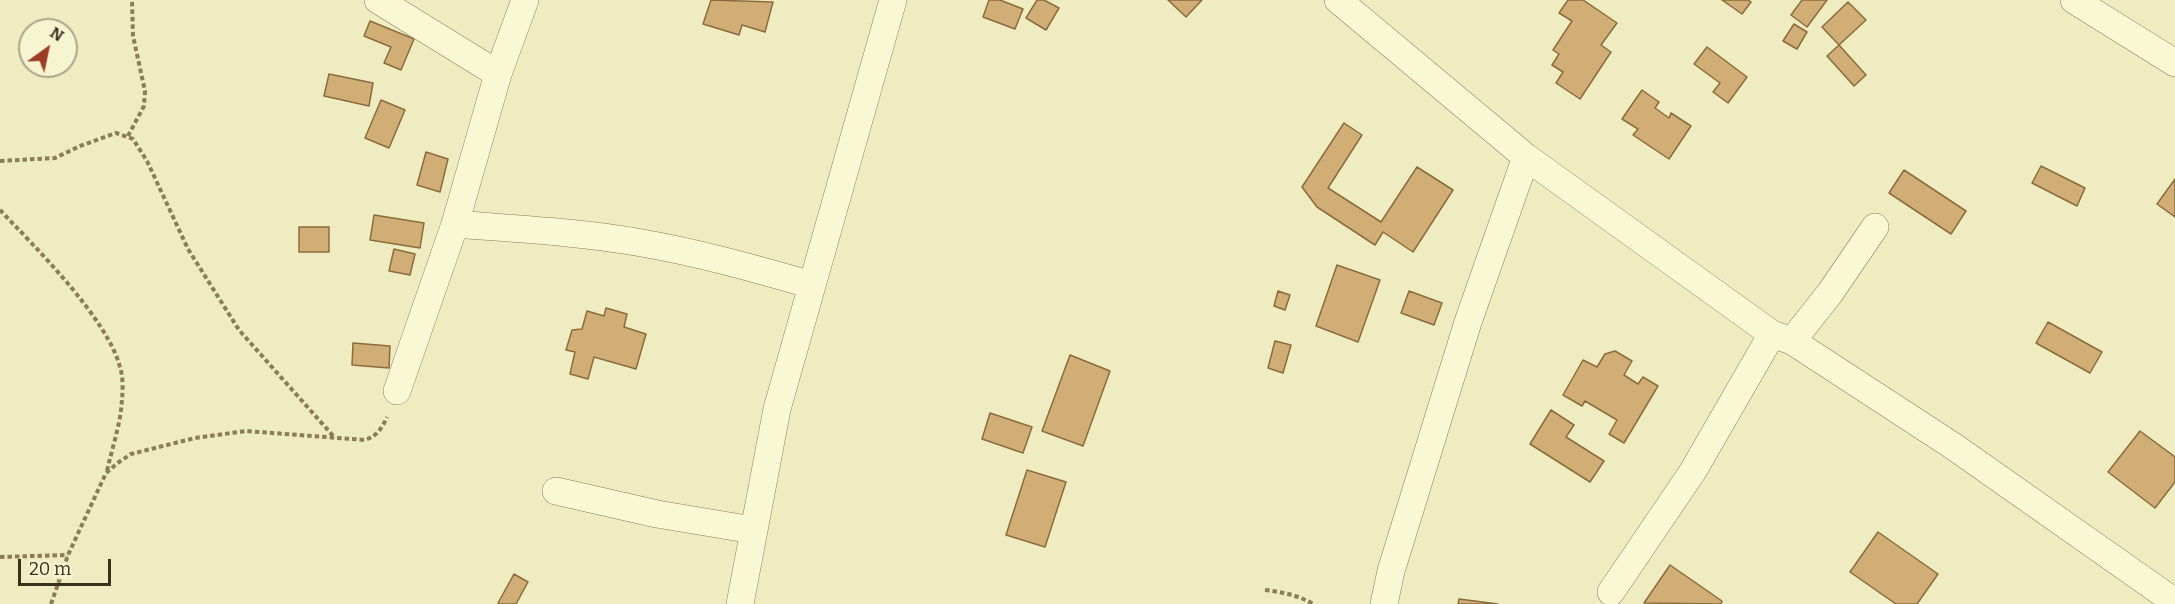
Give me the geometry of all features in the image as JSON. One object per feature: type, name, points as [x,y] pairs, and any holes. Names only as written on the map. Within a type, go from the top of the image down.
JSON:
[{"type":"street","points":[[378,0],[498,74]]},
{"type":"street","points":[[397,392],[454,224],[498,74],[525,0]]},
{"type":"street","points":[[740,604],[777,409],[893,0]]},
{"type":"street","points":[[1338,0],[1526,157],[1782,338],[1953,446],[2175,602]]},
{"type":"street","points":[[2074,0],[2175,63]]},
{"type":"street","points":[[1384,604],[1391,571],[1468,322],[1526,157]]},
{"type":"street","points":[[454,224],[549,231],[642,243],[735,263],[812,285]]},
{"type":"street","points":[[1611,592],[1782,338],[1830,293],[1875,227]]},
{"type":"street","points":[[556,491],[657,514],[753,530]]},
{"type":"path","points":[[128,136],[144,106],[145,91],[133,36],[132,0]]},
{"type":"path","points":[[0,161],[55,158],[116,133],[128,136],[137,144],[188,249],[239,330],[335,438]]},
{"type":"path","points":[[0,210],[70,287],[101,328],[120,367],[122,400],[106,473],[68,555],[51,604]]},
{"type":"path","points":[[106,473],[131,454],[195,438],[246,431],[365,440],[376,435],[384,424],[397,392]]},
{"type":"path","points":[[0,557],[68,555]]},
{"type":"path","points":[[1265,590],[1284,592],[1313,604]]},
{"type":"building","points":[[711,0],[773,2],[765,32],[742,25],[739,35],[703,24]]},
{"type":"building","points":[[989,0],[1000,0],[1023,9],[1015,29],[983,17]]},
{"type":"building","points":[[1037,0],[1044,0],[1059,8],[1046,30],[1026,18]]},
{"type":"building","points":[[1168,0],[1202,0],[1186,17]]},
{"type":"building","points":[[1568,0],[1583,0],[1617,23],[1601,45],[1611,52],[1580,99],[1556,83],[1563,72],[1552,65],[1559,54],[1553,50],[1572,21],[1559,13]]},
{"type":"building","points":[[1722,0],[1748,0],[1751,2],[1742,14]]},
{"type":"building","points":[[1802,0],[1827,0],[1807,27],[1791,15]]},
{"type":"building","points":[[1848,2],[1866,20],[1839,45],[1822,27]]},
{"type":"building","points":[[370,21],[414,39],[401,70],[384,63],[391,47],[364,36]]},
{"type":"building","points":[[1794,24],[1807,32],[1797,49],[1783,41]]},
{"type":"building","points":[[1839,45],[1866,75],[1854,86],[1827,56]]},
{"type":"building","points":[[1707,47],[1747,77],[1728,103],[1713,92],[1720,83],[1694,64]]},
{"type":"building","points":[[329,74],[373,83],[369,106],[324,96]]},
{"type":"building","points":[[1642,90],[1659,102],[1655,108],[1669,118],[1671,113],[1691,126],[1669,159],[1633,135],[1638,129],[1622,119]]},
{"type":"building","points":[[381,100],[405,110],[389,148],[365,138]]},
{"type":"building","points":[[1344,123],[1362,135],[1328,188],[1381,222],[1417,167],[1453,190],[1413,252],[1383,232],[1375,245],[1317,207],[1302,187]]},
{"type":"building","points":[[426,152],[448,159],[440,192],[417,185]]},
{"type":"building","points":[[2041,166],[2085,188],[2077,206],[2032,183]]},
{"type":"building","points":[[1904,170],[1966,211],[1951,234],[1889,193]]},
{"type":"building","points":[[2175,179],[2175,217],[2157,204]]},
{"type":"building","points":[[374,215],[424,223],[420,248],[370,240]]},
{"type":"building","points":[[299,227],[329,227],[329,252],[299,252]]},
{"type":"building","points":[[394,249],[415,254],[410,275],[389,271]]},
{"type":"building","points":[[1337,265],[1380,280],[1358,342],[1316,326]]},
{"type":"building","points":[[1278,291],[1290,295],[1285,310],[1274,306]]},
{"type":"building","points":[[1409,291],[1442,303],[1434,325],[1401,313]]},
{"type":"building","points":[[606,308],[627,314],[624,327],[646,334],[636,369],[594,357],[588,379],[570,374],[575,352],[566,350],[572,330],[582,329],[587,311],[604,316]]},
{"type":"building","points":[[2048,322],[2102,352],[2090,373],[2036,343]]},
{"type":"building","points":[[1275,341],[1291,345],[1283,373],[1268,368]]},
{"type":"building","points":[[353,343],[390,346],[389,368],[352,365]]},
{"type":"building","points":[[1615,351],[1632,361],[1624,375],[1638,384],[1643,377],[1658,386],[1624,443],[1609,434],[1617,420],[1585,401],[1582,406],[1563,395],[1583,360],[1597,367],[1605,354]]},
{"type":"building","points":[[1070,355],[1110,371],[1083,446],[1042,431]]},
{"type":"building","points":[[1551,410],[1574,425],[1566,437],[1604,461],[1590,482],[1530,444]]},
{"type":"building","points":[[990,413],[1032,427],[1023,453],[982,439]]},
{"type":"building","points":[[2140,431],[2175,457],[2175,482],[2155,508],[2108,472]]},
{"type":"building","points":[[1027,470],[1066,482],[1045,547],[1006,535]]},
{"type":"building","points":[[1878,532],[1938,574],[1917,604],[1896,604],[1850,572]]},
{"type":"building","points":[[1670,565],[1722,601],[1721,604],[1644,603]]},
{"type":"building","points":[[514,574],[528,582],[516,604],[498,603]]},
{"type":"building","points":[[1459,599],[1498,604],[1458,604]]}]
